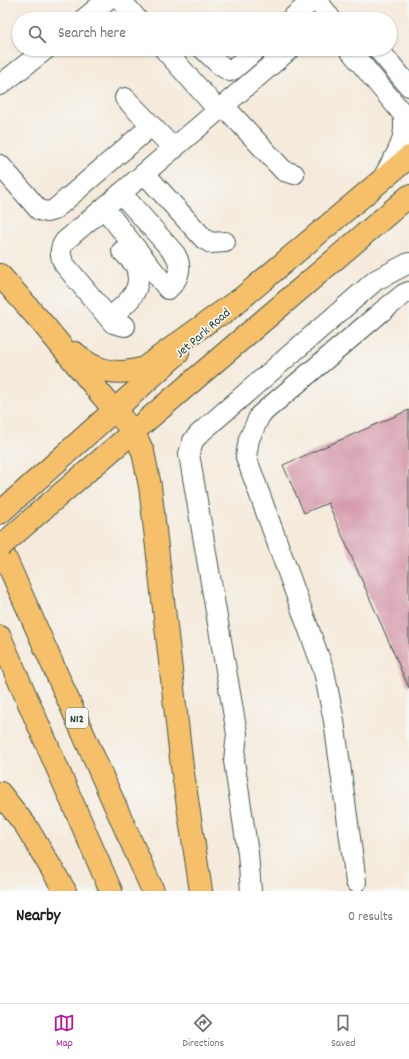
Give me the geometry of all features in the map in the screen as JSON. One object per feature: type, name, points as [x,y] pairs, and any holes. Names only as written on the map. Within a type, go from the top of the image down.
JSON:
[{"type":"main road","name":"Jet Park Road","points":[[0,513],[237,301],[409,157]]},
{"type":"main road","points":[[0,546],[409,196]]},
{"type":"main road","points":[[0,274],[134,432],[143,452],[150,486],[182,767],[201,891]]},
{"type":"main road","points":[[43,324],[81,359],[98,369],[115,372],[130,372],[144,368],[237,301]]},
{"type":"main road","name":"N12","points":[[0,546],[153,891]]},
{"type":"main road","points":[[0,637],[111,891]]},
{"type":"main road","points":[[0,793],[26,826],[65,891]]},
{"type":"lane","points":[[92,12],[107,0]]},
{"type":"lane","points":[[120,0],[131,12]]},
{"type":"lane","points":[[299,12],[313,0]]},
{"type":"lane","points":[[317,0],[326,12]]},
{"type":"lane","points":[[0,85],[37,56]]},
{"type":"lane","points":[[177,56],[221,108],[284,171],[294,174]]},
{"type":"lane","points":[[211,56],[230,71],[234,70],[249,56]]},
{"type":"lane","points":[[107,210],[107,222],[110,238],[135,265],[138,279],[135,293],[128,302],[117,322],[64,264],[60,254],[62,245],[65,241],[107,210],[121,193],[282,56]]},
{"type":"lane","points":[[355,56],[403,114],[405,124],[402,144],[381,181]]},
{"type":"lane","points":[[384,56],[409,86]]},
{"type":"lane","points":[[125,98],[174,149]]},
{"type":"lane","points":[[0,165],[39,210],[47,212],[54,210],[151,126]]},
{"type":"lane","points":[[145,174],[204,239],[211,243],[225,242]]},
{"type":"lane","points":[[107,210],[168,289],[177,278],[179,264],[178,260],[175,254],[121,193]]},
{"type":"lane","points":[[251,891],[248,853],[234,761],[237,734],[189,454],[193,442],[199,434],[376,280],[409,263]]},
{"type":"lane","points":[[356,882],[334,721],[324,671],[246,457],[249,439],[260,415],[380,313],[404,294],[409,292]]},
{"type":"lane","points":[[380,313],[409,309]]},
{"type":"building","points":[[409,410],[409,688],[328,503],[304,513],[283,465]]}]
